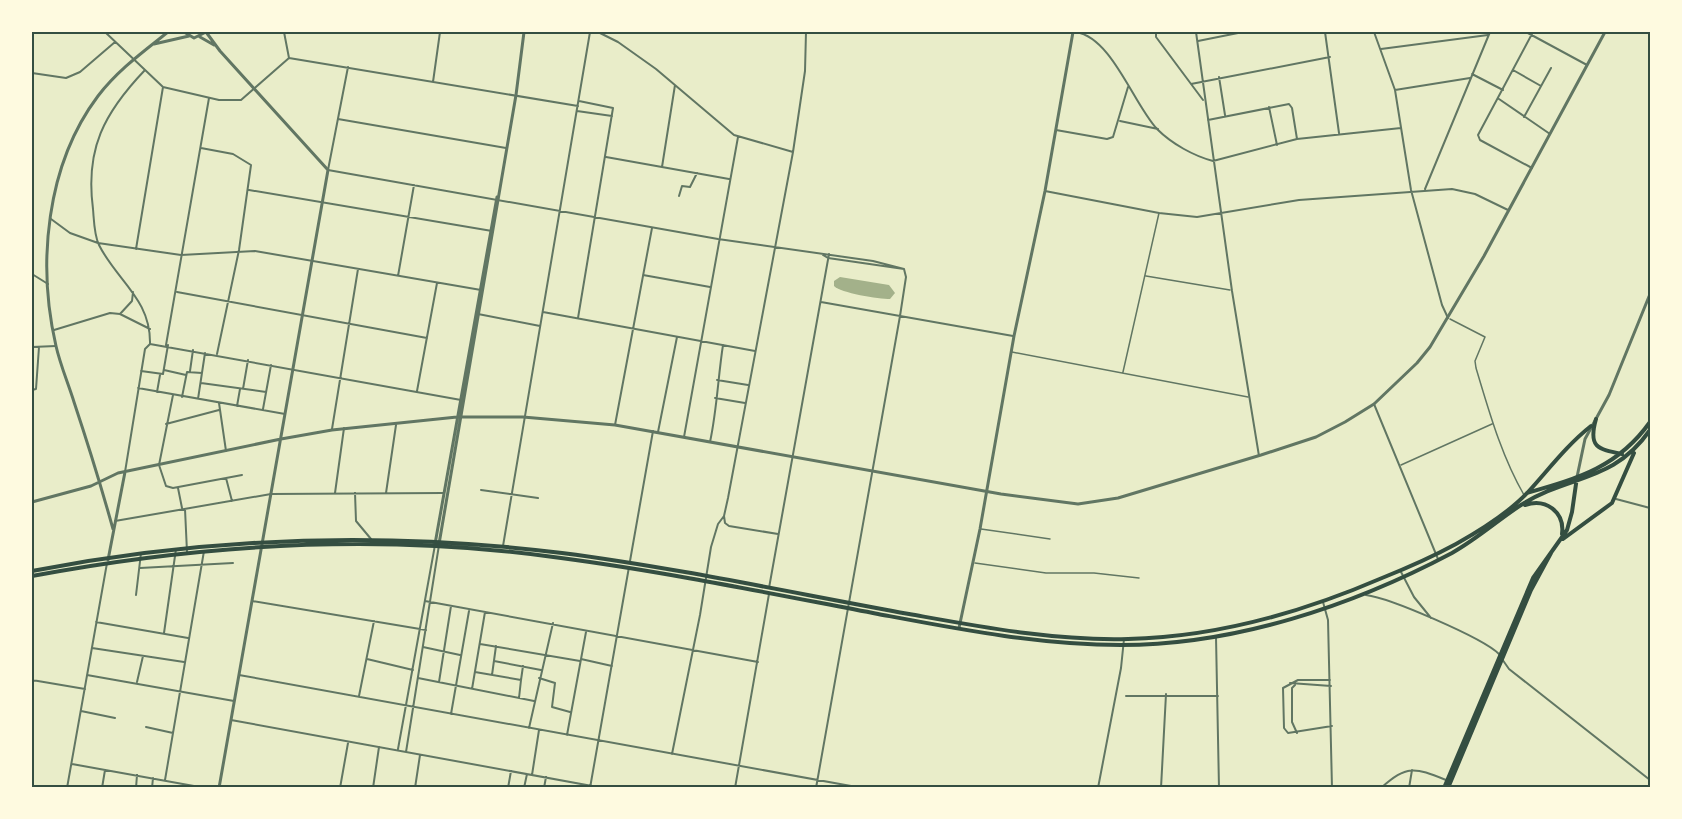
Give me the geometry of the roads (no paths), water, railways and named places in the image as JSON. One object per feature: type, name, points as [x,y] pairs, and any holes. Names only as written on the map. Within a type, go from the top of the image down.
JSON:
[{"type":"highway","points":[[1596,418],[1593,434],[1595,444],[1604,452],[1624,457]]},
{"type":"highway","points":[[1624,457],[1650,422]]},
{"type":"highway","points":[[503,549],[769,588],[959,628],[1042,640],[1124,645],[1216,636],[1276,622],[1324,604],[1436,554],[1483,527],[1526,494],[1558,456],[1591,426]]},
{"type":"highway","points":[[1559,542],[1577,527],[1606,509],[1614,498],[1635,450],[1650,430]]},
{"type":"highway","points":[[32,574],[187,549],[371,539],[503,549],[630,563],[769,594],[1060,637],[1124,639],[1216,630],[1274,618],[1361,594],[1438,560],[1485,532],[1533,498],[1576,480],[1635,450]]},
{"type":"highway","points":[[1624,457],[1627,466]]},
{"type":"highway","points":[[1526,494],[1576,480]]},
{"type":"highway","points":[[1448,783],[1533,578],[1559,542],[1570,521],[1576,480]]},
{"type":"highway","points":[[1519,506],[1540,503],[1552,508],[1562,523],[1559,542]]},
{"type":"highway","points":[[263,544],[437,543]]},
{"type":"highway","points":[[1444,788],[1503,661],[1534,584],[1552,552]]},
{"type":"street","points":[[105,32],[163,87],[209,98],[235,102],[244,98],[289,58],[578,106]]},
{"type":"street","points":[[113,528],[56,346],[48,284],[50,218],[65,160],[84,118],[97,98],[134,58],[168,32]]},
{"type":"street","points":[[184,32],[189,36]]},
{"type":"street","points":[[152,44],[189,36],[200,36],[206,32],[215,46],[328,170],[652,228],[904,269],[906,277],[900,316],[816,788]]},
{"type":"street","points":[[284,32],[289,58]]},
{"type":"street","points":[[433,82],[440,32]]},
{"type":"street","points":[[398,750],[482,290],[516,95],[524,32]]},
{"type":"street","points":[[503,549],[523,417],[541,326],[590,32]]},
{"type":"street","points":[[598,32],[633,52],[738,137],[793,152]]},
{"type":"street","points":[[672,754],[704,579],[715,532],[724,516],[793,152],[805,71],[806,32]]},
{"type":"street","points":[[959,628],[962,623],[974,562],[1014,336],[1045,191],[1074,32],[1095,39],[1158,129],[1190,153],[1213,161],[1297,139],[1401,128]]},
{"type":"street","points":[[1156,32],[1156,37],[1205,102]]},
{"type":"street","points":[[1196,32],[1248,397],[1259,456]]},
{"type":"street","points":[[1198,41],[1243,32]]},
{"type":"street","points":[[1325,32],[1339,134]]},
{"type":"street","points":[[1374,32],[1395,90],[1411,190],[1442,305],[1448,318]]},
{"type":"street","points":[[1526,32],[1532,33],[1587,65]]},
{"type":"street","points":[[32,494],[32,502],[91,486],[125,472],[280,439],[344,428],[459,417],[523,417],[615,425],[793,458],[1061,503],[1095,503],[1259,456],[1316,437],[1374,404],[1418,363],[1448,318],[1509,211],[1605,32]]},
{"type":"street","points":[[1381,49],[1489,33]]},
{"type":"street","points":[[1425,189],[1489,33]]},
{"type":"street","points":[[1532,33],[1478,134],[1479,139],[1532,168]]},
{"type":"street","points":[[200,36],[215,46]]},
{"type":"street","points":[[32,73],[66,78],[80,72],[116,41]]},
{"type":"street","points":[[1191,84],[1330,57]]},
{"type":"street","points":[[219,788],[311,262],[348,67]]},
{"type":"street","points":[[1524,117],[1551,68]]},
{"type":"street","points":[[68,788],[145,349],[150,344],[150,329],[144,309],[98,243],[90,183],[94,147],[111,111],[145,70]]},
{"type":"street","points":[[1513,70],[1541,86]]},
{"type":"street","points":[[1472,74],[1503,90]]},
{"type":"street","points":[[1219,77],[1225,116]]},
{"type":"street","points":[[1395,90],[1470,78]]},
{"type":"street","points":[[662,167],[675,85]]},
{"type":"street","points":[[1056,130],[1111,139],[1116,135],[1128,86]]},
{"type":"street","points":[[136,249],[163,87]]},
{"type":"street","points":[[157,392],[160,375],[164,370],[181,255],[209,98]]},
{"type":"street","points":[[1498,99],[1550,134]]},
{"type":"street","points":[[578,318],[612,116],[612,106],[579,101]]},
{"type":"street","points":[[1208,120],[1269,107],[1291,106],[1297,139]]},
{"type":"street","points":[[1269,107],[1277,144]]},
{"type":"street","points":[[577,111],[612,116]]},
{"type":"street","points":[[338,119],[506,148]]},
{"type":"street","points":[[1120,121],[1158,129]]},
{"type":"street","points":[[684,436],[738,137]]},
{"type":"street","points":[[201,148],[233,154],[251,165],[239,249],[217,354]]},
{"type":"street","points":[[606,157],[729,179]]},
{"type":"street","points":[[679,196],[682,186],[690,187],[697,173]]},
{"type":"street","points":[[398,276],[414,185]]},
{"type":"street","points":[[1045,191],[1186,216],[1222,214],[1299,200],[1425,189],[1463,190],[1509,211]]},
{"type":"street","points":[[249,190],[492,231]]},
{"type":"street","points":[[50,218],[70,233],[98,243],[181,255],[239,249],[482,290]]},
{"type":"street","points":[[615,425],[652,228]]},
{"type":"street","points":[[735,788],[828,256]]},
{"type":"street","points":[[332,430],[358,269]]},
{"type":"street","points":[[32,274],[48,284]]},
{"type":"street","points":[[643,275],[710,287]]},
{"type":"street","points":[[417,391],[437,283]]},
{"type":"street","points":[[120,314],[132,301],[133,292]]},
{"type":"street","points":[[177,292],[427,338]]},
{"type":"street","points":[[1576,480],[1582,447],[1609,395],[1650,294]]},
{"type":"street","points":[[821,302],[1014,336]]},
{"type":"street","points":[[543,312],[755,351]]},
{"type":"street","points":[[54,330],[102,315],[120,314],[150,329]]},
{"type":"street","points":[[477,314],[541,326]]},
{"type":"street","points":[[590,786],[655,431],[677,337]]},
{"type":"street","points":[[150,344],[167,345],[462,400]]},
{"type":"street","points":[[710,442],[716,420],[717,380],[723,345]]},
{"type":"street","points":[[32,347],[56,346]]},
{"type":"street","points":[[32,390],[36,389],[38,383],[39,347]]},
{"type":"street","points":[[182,397],[186,375],[190,371],[193,350]]},
{"type":"street","points":[[198,399],[205,353]]},
{"type":"street","points":[[237,406],[248,360]]},
{"type":"street","points":[[263,410],[271,365]]},
{"type":"street","points":[[164,370],[186,375]]},
{"type":"street","points":[[141,371],[160,375]]},
{"type":"street","points":[[190,371],[202,373]]},
{"type":"street","points":[[717,380],[748,385]]},
{"type":"street","points":[[201,383],[266,393]]},
{"type":"street","points":[[138,388],[285,414]]},
{"type":"street","points":[[173,395],[159,465],[164,483],[169,488],[178,488],[242,475]]},
{"type":"street","points":[[716,398],[745,403]]},
{"type":"street","points":[[219,403],[226,451]]},
{"type":"street","points":[[1374,404],[1438,560]]},
{"type":"street","points":[[166,424],[219,410]]},
{"type":"street","points":[[406,752],[426,630],[444,493],[459,417]]},
{"type":"street","points":[[386,493],[397,422]]},
{"type":"street","points":[[335,493],[344,428]]},
{"type":"street","points":[[226,478],[231,501]]},
{"type":"street","points":[[178,488],[184,509],[187,549]]},
{"type":"street","points":[[481,490],[538,498]]},
{"type":"street","points":[[356,493],[356,521],[371,539]]},
{"type":"street","points":[[115,521],[271,494],[444,493]]},
{"type":"street","points":[[1614,498],[1650,508]]},
{"type":"street","points":[[724,516],[725,523],[729,526],[778,534]]},
{"type":"street","points":[[165,780],[205,548]]},
{"type":"street","points":[[164,633],[176,551]]},
{"type":"street","points":[[136,595],[141,555]]},
{"type":"street","points":[[140,568],[233,563]]},
{"type":"street","points":[[1400,570],[1420,606],[1433,620]]},
{"type":"street","points":[[1356,589],[1361,594],[1383,599],[1485,644],[1650,780]]},
{"type":"street","points":[[252,601],[426,630]]},
{"type":"street","points":[[425,601],[758,662]]},
{"type":"street","points":[[1324,604],[1328,620],[1331,687],[1332,788]]},
{"type":"street","points":[[439,682],[451,606]]},
{"type":"street","points":[[451,714],[469,609]]},
{"type":"street","points":[[472,689],[485,612]]},
{"type":"street","points":[[359,696],[374,621]]},
{"type":"street","points":[[96,622],[189,638]]},
{"type":"street","points":[[529,728],[553,623]]},
{"type":"street","points":[[567,735],[587,631]]},
{"type":"street","points":[[1216,636],[1219,788]]},
{"type":"street","points":[[1098,788],[1124,639]]},
{"type":"street","points":[[480,644],[612,666]]},
{"type":"street","points":[[492,675],[496,646]]},
{"type":"street","points":[[423,647],[460,655]]},
{"type":"street","points":[[92,648],[185,662]]},
{"type":"street","points":[[137,684],[143,656]]},
{"type":"street","points":[[367,659],[413,670]]},
{"type":"street","points":[[494,661],[541,670]]},
{"type":"street","points":[[519,698],[523,666]]},
{"type":"street","points":[[475,672],[521,680]]},
{"type":"street","points":[[87,675],[234,701]]},
{"type":"street","points":[[239,675],[862,788]]},
{"type":"street","points":[[418,678],[534,701]]},
{"type":"street","points":[[539,678],[555,683],[552,707],[571,713]]},
{"type":"street","points":[[32,689],[32,680],[85,689]]},
{"type":"street","points":[[1330,680],[1298,680],[1283,688],[1284,728],[1288,733],[1297,733],[1332,726]]},
{"type":"street","points":[[1290,683],[1331,687]]},
{"type":"street","points":[[1295,685],[1292,688],[1292,722],[1297,733]]},
{"type":"street","points":[[1126,696],[1166,694],[1218,696]]},
{"type":"street","points":[[1161,788],[1166,694]]},
{"type":"street","points":[[81,711],[115,718]]},
{"type":"street","points":[[231,720],[603,788]]},
{"type":"street","points":[[146,727],[173,733]]},
{"type":"street","points":[[532,775],[539,730]]},
{"type":"street","points":[[340,788],[348,742]]},
{"type":"street","points":[[373,788],[379,747]]},
{"type":"street","points":[[415,788],[420,755]]},
{"type":"street","points":[[72,764],[205,788]]},
{"type":"street","points":[[102,788],[105,770]]},
{"type":"street","points":[[1381,788],[1395,775],[1412,770],[1448,783]]},
{"type":"street","points":[[1409,788],[1412,770]]},
{"type":"street","points":[[508,788],[511,771]]},
{"type":"street","points":[[524,788],[527,774]]},
{"type":"street","points":[[136,788],[137,775]]},
{"type":"street","points":[[544,788],[546,777]]},
{"type":"street","points":[[152,788],[153,778]]},
{"type":"lane","points":[[1123,373],[1159,213]]},
{"type":"lane","points":[[1146,276],[1233,291]]},
{"type":"lane","points":[[1448,318],[1485,337],[1475,361],[1493,423],[1511,473],[1526,494]]},
{"type":"lane","points":[[1011,352],[1248,397]]},
{"type":"lane","points":[[1400,465],[1493,423]]},
{"type":"lane","points":[[980,529],[1050,539]]},
{"type":"lane","points":[[974,562],[1046,573],[1094,573],[1139,578]]}]
